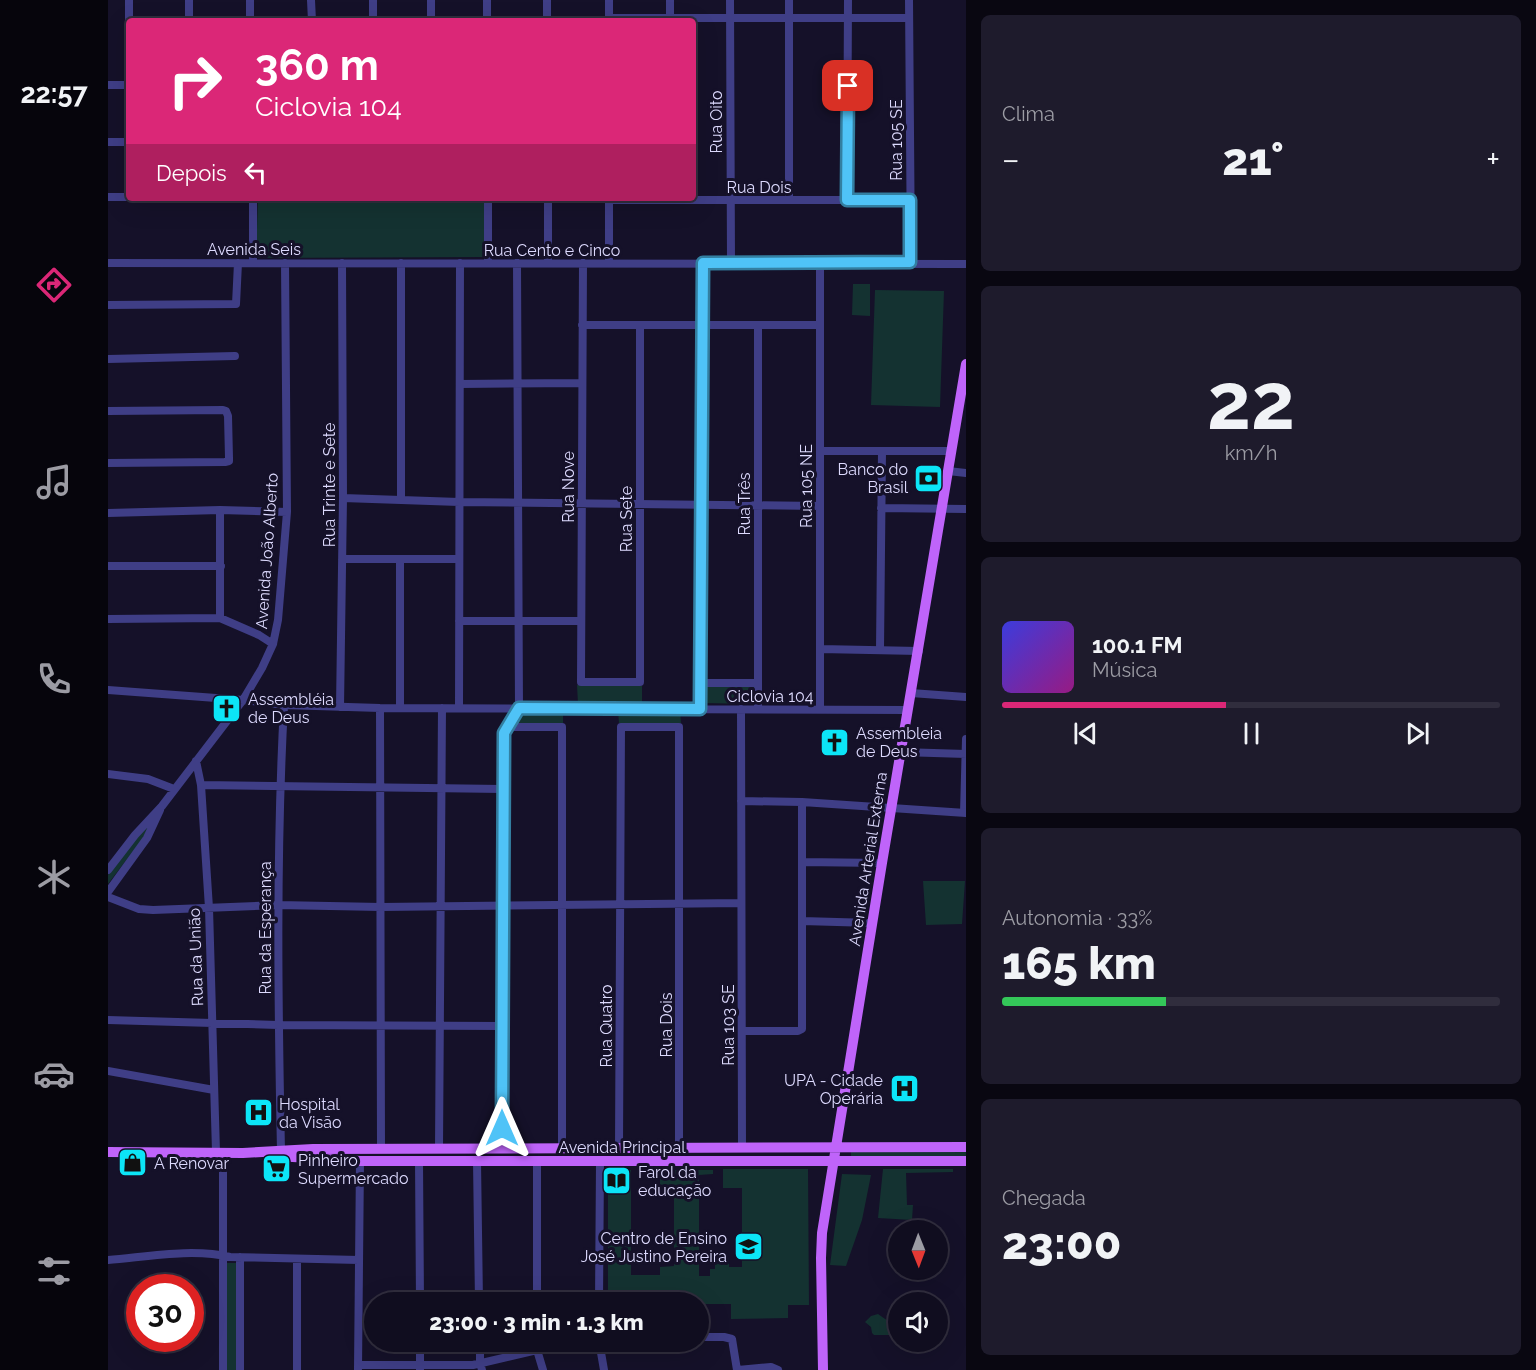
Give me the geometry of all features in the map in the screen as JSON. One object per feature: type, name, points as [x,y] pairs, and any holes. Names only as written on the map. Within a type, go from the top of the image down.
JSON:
[{"type":"main road","name":"Avenida Arterial Externa","points":[[823,1370],[820,1258],[827,1202],[966,364]]},
{"type":"main road","points":[[649,1162],[661,1158],[677,1157],[680,1154],[679,1147]]},
{"type":"main road","points":[[837,1147],[843,1157],[850,1162]]},
{"type":"main road","name":"Avenida Principal","points":[[243,1153],[381,1148],[966,1147]]},
{"type":"main road","points":[[537,1161],[541,1151],[576,1148]]},
{"type":"main road","name":"Avenida Principal","points":[[108,1152],[220,1152],[360,1161],[966,1161]]},
{"type":"street","points":[[129,0],[129,18]]},
{"type":"street","points":[[189,0],[189,18]]},
{"type":"street","points":[[250,0],[250,18]]},
{"type":"street","points":[[312,0],[312,18]]},
{"type":"street","points":[[373,0],[373,18]]},
{"type":"street","points":[[431,0],[431,18]]},
{"type":"street","points":[[487,18],[488,0]]},
{"type":"street","points":[[547,0],[547,18]]},
{"type":"street","points":[[609,0],[609,18]]},
{"type":"street","points":[[670,0],[670,18]]},
{"type":"street","name":"Rua Oito","points":[[730,0],[731,263]]},
{"type":"street","points":[[789,0],[789,200]]},
{"type":"street","points":[[847,200],[848,0]]},
{"type":"street","name":"Rua 105 SE","points":[[909,0],[910,262]]},
{"type":"street","points":[[696,18],[909,18]]},
{"type":"street","points":[[108,85],[126,85]]},
{"type":"street","points":[[108,142],[126,142]]},
{"type":"street","points":[[108,197],[126,197]]},
{"type":"street","name":"Rua Dois","points":[[696,199],[910,200]]},
{"type":"street","points":[[253,201],[253,263]]},
{"type":"street","points":[[488,201],[488,263]]},
{"type":"street","points":[[548,201],[548,263]]},
{"type":"street","points":[[609,201],[609,263]]},
{"type":"street","name":"Avenida Seis","points":[[108,262],[401,263]]},
{"type":"street","name":"Rua Cento e Cinco","points":[[401,263],[910,262],[966,264]]},
{"type":"street","points":[[108,305],[236,304],[237,263]]},
{"type":"street","name":"Avenida João Alberto","points":[[108,894],[147,838],[162,806],[243,699],[262,669],[273,644],[278,620],[287,512],[285,263]]},
{"type":"street","name":"Rua Trinte e Sete","points":[[340,707],[343,498],[342,263]]},
{"type":"street","points":[[401,263],[401,500]]},
{"type":"street","points":[[459,708],[460,263]]},
{"type":"street","points":[[502,1148],[503,738],[519,708],[517,263]]},
{"type":"street","name":"Rua Nove","points":[[583,263],[581,682],[611,682]]},
{"type":"street","points":[[700,709],[703,263]]},
{"type":"street","name":"Rua 105 NE","points":[[820,263],[820,709]]},
{"type":"street","points":[[582,325],[820,325]]},
{"type":"street","name":"Rua Sete","points":[[611,682],[640,682],[640,325]]},
{"type":"street","name":"Rua Três","points":[[758,325],[758,709]]},
{"type":"street","points":[[108,358],[236,356]]},
{"type":"street","points":[[460,384],[582,383]]},
{"type":"street","points":[[108,411],[226,411],[229,458],[229,461],[225,462],[108,463]]},
{"type":"street","points":[[820,451],[952,451]]},
{"type":"street","points":[[880,650],[882,451]]},
{"type":"street","points":[[948,471],[966,473]]},
{"type":"street","points":[[343,498],[518,503],[820,506]]},
{"type":"street","points":[[881,508],[966,509]]},
{"type":"street","points":[[220,510],[220,618]]},
{"type":"street","points":[[108,513],[220,510],[287,512]]},
{"type":"street","points":[[342,559],[459,559]]},
{"type":"street","points":[[400,559],[400,708]]},
{"type":"street","points":[[108,566],[221,566]]},
{"type":"street","points":[[108,619],[220,618],[259,635],[273,644]]},
{"type":"street","points":[[459,621],[581,621]]},
{"type":"street","points":[[820,649],[919,651]]},
{"type":"street","points":[[700,683],[758,683]]},
{"type":"street","name":"Ciclovia 104","points":[[108,690],[243,699],[284,705],[340,707],[908,710]]},
{"type":"street","points":[[911,693],[966,697]]},
{"type":"street","name":"Rua da Esperança","points":[[280,1150],[279,786],[284,705]]},
{"type":"street","points":[[380,708],[381,1148]]},
{"type":"street","points":[[439,1148],[442,708]]},
{"type":"street","name":"Rua 103 SE","points":[[741,709],[742,1147]]},
{"type":"street","points":[[507,727],[562,727],[562,1148]]},
{"type":"street","name":"Rua Quatro","points":[[619,1147],[621,727],[649,727]]},
{"type":"street","name":"Rua Dois","points":[[649,727],[679,727],[679,1147]]},
{"type":"street","points":[[741,801],[802,802],[965,813],[966,740]]},
{"type":"street","points":[[901,752],[966,754]]},
{"type":"street","name":"Rua da União","points":[[196,761],[201,786],[209,908],[214,1090],[220,1152],[223,1370]]},
{"type":"street","points":[[108,774],[148,779],[174,789]]},
{"type":"street","points":[[201,786],[503,789]]},
{"type":"street","points":[[742,1031],[798,1031],[802,1029],[802,802]]},
{"type":"street","name":"Avenida João Alberto","points":[[108,870],[148,819],[162,806]]},
{"type":"street","points":[[802,862],[882,863]]},
{"type":"street","points":[[108,894],[139,909],[153,910],[278,905],[381,907],[741,903]]},
{"type":"street","points":[[802,921],[872,923]]},
{"type":"street","points":[[108,1020],[278,1025],[502,1026]]},
{"type":"street","points":[[108,1071],[214,1090]]},
{"type":"street","points":[[360,1161],[358,1368],[390,1365],[420,1368],[450,1365],[481,1367],[520,1352]]},
{"type":"street","points":[[419,1161],[420,1292]]},
{"type":"street","points":[[477,1161],[479,1292]]},
{"type":"street","points":[[537,1161],[537,1292]]},
{"type":"street","points":[[599,1292],[600,1162]]},
{"type":"street","points":[[108,1260],[187,1254],[359,1260]]},
{"type":"street","points":[[240,1257],[240,1370]]},
{"type":"street","points":[[297,1259],[297,1370]]},
{"type":"street","points":[[709,1337],[728,1338],[733,1342],[737,1370],[774,1368]]},
{"type":"street","points":[[420,1352],[420,1368]]},
{"type":"street","points":[[480,1352],[481,1367]]},
{"type":"street","points":[[539,1352],[543,1370]]},
{"type":"street","points":[[601,1352],[604,1370]]},
{"type":"green space","points":[[258,201],[485,201],[484,257],[256,258]]},
{"type":"green space","points":[[853,284],[870,284],[870,316],[852,315]]},
{"type":"green space","points":[[875,290],[944,291],[940,407],[871,405]]},
{"type":"green space","points":[[577,685],[642,686],[642,703],[578,704]]},
{"type":"green space","points":[[702,686],[755,687],[755,704],[702,703]]},
{"type":"green space","points":[[618,711],[680,711],[681,723],[619,723]]},
{"type":"green space","points":[[528,712],[563,712],[563,724],[514,723],[518,717]]},
{"type":"green space","points":[[154,816],[143,838],[108,884],[108,875]]},
{"type":"green space","points":[[923,881],[965,881],[962,924],[926,925]]},
{"type":"green space","points":[[851,1151],[966,1151],[966,1157],[851,1156]]},
{"type":"green space","name":"Centro de Ensino José Justino Pereira","points":[[723,1169],[808,1169],[809,1305],[788,1305],[788,1318],[731,1319],[731,1304],[709,1304],[709,1292],[608,1292],[608,1187],[624,1187],[624,1170],[631,1170],[631,1275],[660,1275],[660,1267],[674,1266],[674,1189],[660,1189],[660,1170],[713,1170],[713,1174],[699,1175],[699,1276],[710,1276],[710,1269],[715,1269],[715,1258],[729,1258],[729,1267],[742,1267],[742,1188],[723,1188]]},
{"type":"green space","points":[[883,1169],[953,1169],[953,1172],[906,1173],[907,1205],[913,1205],[912,1220],[878,1218]]},
{"type":"green space","points":[[842,1174],[871,1175],[862,1220],[846,1266],[830,1265]]},
{"type":"green space","points":[[227,1263],[237,1263],[237,1370],[227,1370]]},
{"type":"green space","points":[[878,1314],[888,1321],[888,1335],[872,1333],[871,1327],[865,1322],[871,1316]]},
{"type":"place","name":"Banco do Brasil","points":[[929,478]]},
{"type":"place","name":"Assembléia de Deus","points":[[227,708]]},
{"type":"place","name":"Assembleia de Deus","points":[[835,742]]},
{"type":"place","name":"UPA - Cidade Operária","points":[[904,1089]]},
{"type":"place","name":"Hospital da Visão","points":[[258,1113]]},
{"type":"place","name":"A Renovar","points":[[133,1163]]},
{"type":"place","name":"Pinheiro Supermercado","points":[[277,1169]]},
{"type":"place","name":"Farol da educação","points":[[617,1181]]},
{"type":"place","name":"Centro de Ensino José Justino Pereira","points":[[748,1247]]},
{"type":"route","points":[[502,1128],[503,738],[505,729],[519,708],[700,709],[703,263],[910,262],[910,200],[847,200],[848,86]]}]
